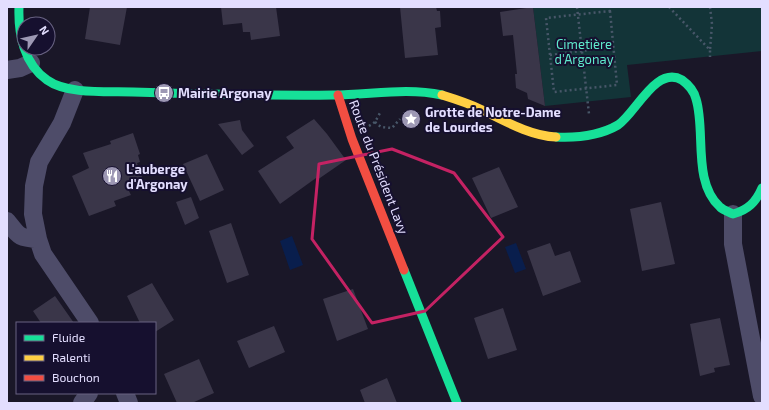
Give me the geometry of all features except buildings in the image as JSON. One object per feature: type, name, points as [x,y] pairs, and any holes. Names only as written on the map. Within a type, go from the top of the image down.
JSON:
[{"type":"street","name":"Route du Président Lavy","points":[[19,7],[18,18],[23,47],[34,68],[48,82],[75,90],[204,94],[338,95],[351,135],[457,403]]},
{"type":"street","points":[[7,70],[20,68],[31,63]]},
{"type":"street","points":[[338,95],[422,91],[463,101],[537,134],[555,138],[572,138],[607,131],[624,121],[635,110],[642,98],[663,78],[675,77],[684,80],[693,91],[698,104],[700,116],[699,144],[704,174],[709,191],[718,205],[733,214],[743,212],[752,205],[762,188]]},
{"type":"street","points":[[75,90],[62,123],[39,162],[34,186],[33,214],[38,239],[43,254],[89,322]]},
{"type":"street","points":[[733,214],[733,244],[762,396]]},
{"type":"street","points":[[7,221],[16,233],[24,238],[38,239]]},
{"type":"street","points":[[82,403],[88,394]]},
{"type":"path","points":[[577,7],[592,134]]},
{"type":"path","points":[[669,7],[710,50]]},
{"type":"path","points":[[710,7],[712,24],[710,56]]},
{"type":"path","points":[[610,12],[617,85],[554,92],[546,18],[578,15],[610,12]]},
{"type":"path","points":[[550,55],[614,47]]},
{"type":"path","points":[[351,135],[375,122],[380,112],[379,92]]},
{"type":"path","points":[[375,122],[381,127],[392,128],[400,119]]},
{"type":"highlighted area","points":[[392,149],[454,173],[503,237],[425,311],[372,323],[312,239],[319,164]]},
{"type":"green space","name":"Cimetière d'Argonay","points":[[533,7],[762,7],[762,51],[627,65],[631,97],[545,106]]},
{"type":"water","points":[[292,236],[303,265],[290,270],[280,241]]},
{"type":"water","points":[[516,243],[526,269],[515,273],[505,247]]},
{"type":"traffic: fast","points":[[19,7],[21,38],[33,66],[47,80],[66,88],[101,92],[233,95],[347,95],[401,91],[442,95]]},
{"type":"traffic: fast","points":[[556,137],[588,136],[611,129],[625,119],[655,84],[664,79],[673,77],[685,82],[691,88],[695,96],[699,112],[703,170],[706,184],[711,196],[721,208],[733,214],[751,205],[762,188]]},
{"type":"traffic: fast","points":[[404,270],[457,403]]},
{"type":"traffic: slow","points":[[442,95],[471,105],[527,131],[556,137]]},
{"type":"traffic: jam","points":[[338,95],[352,139],[404,270]]},
{"type":"place","name":"Mairie Argonay","points":[[164,93]]},
{"type":"place","name":"Grotte de Notre-Dame de Lourdes","points":[[411,119]]},
{"type":"place","name":"L'auberge d'Argonay","points":[[112,176]]}]
